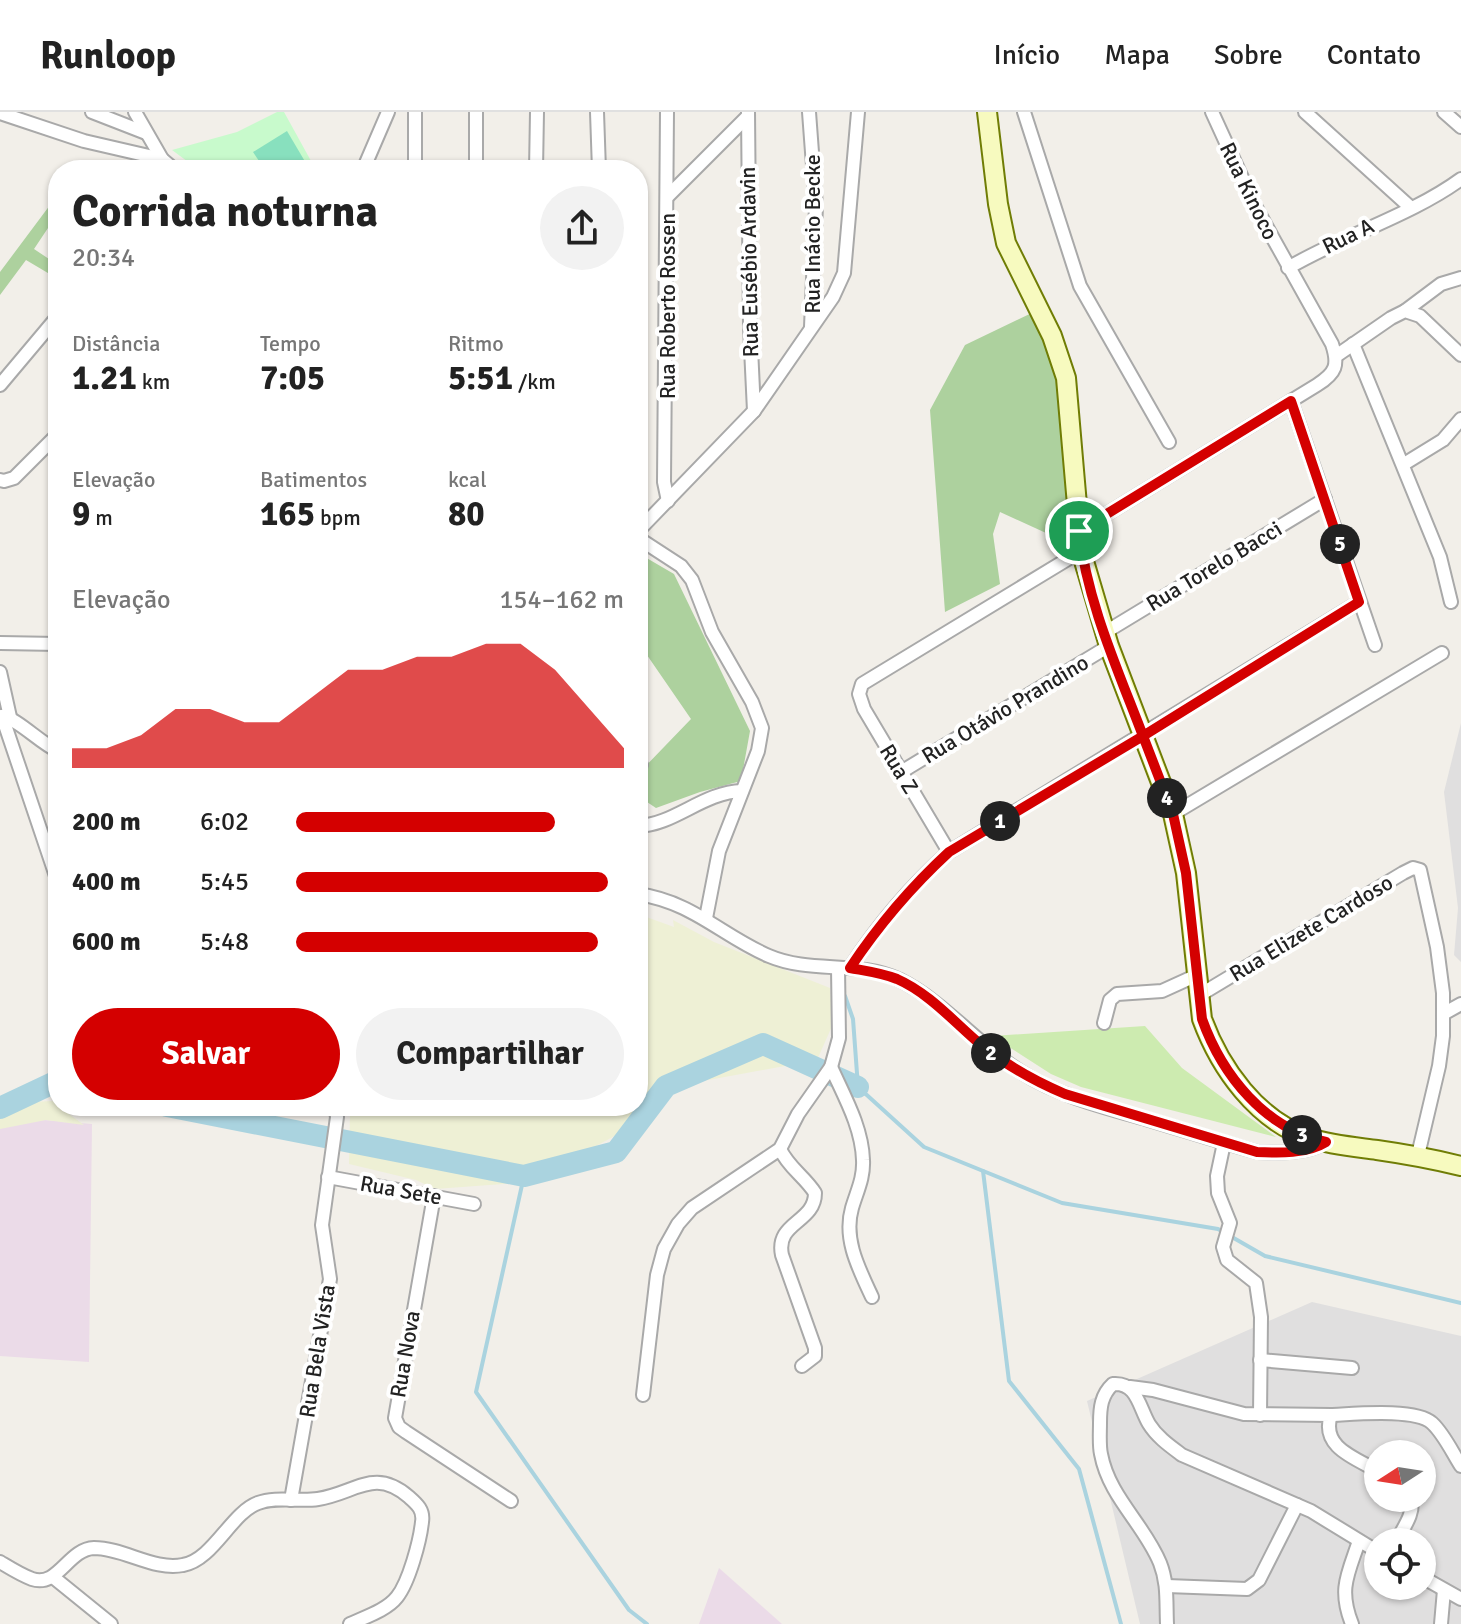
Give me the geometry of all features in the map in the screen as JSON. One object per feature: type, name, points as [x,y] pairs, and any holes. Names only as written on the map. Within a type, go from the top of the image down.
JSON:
[{"type":"main road","points":[[987,112],[1006,243],[1052,336],[1066,378],[1081,551],[1106,639],[1173,814],[1193,926],[1198,996],[1210,1040],[1226,1069],[1247,1095],[1286,1127],[1326,1142],[1418,1155],[1461,1166]]},
{"type":"street","points":[[92,112],[146,133]]},
{"type":"street","points":[[135,112],[162,159]]},
{"type":"street","points":[[367,160],[388,112]]},
{"type":"street","points":[[415,112],[415,160]]},
{"type":"street","points":[[476,112],[476,160]]},
{"type":"street","points":[[536,160],[537,112]]},
{"type":"street","points":[[597,112],[599,160]]},
{"type":"street","name":"Rua Roberto Rossen","points":[[667,112],[664,482],[668,501]]},
{"type":"street","name":"Rua Inácio Becke","points":[[648,521],[754,411],[811,330],[816,206],[809,112]]},
{"type":"street","points":[[811,330],[833,297],[844,273],[858,112]]},
{"type":"street","points":[[1024,112],[1080,286],[1169,442]]},
{"type":"street","name":"Rua Kinoco","points":[[1212,112],[1238,173],[1336,356]]},
{"type":"street","points":[[1305,112],[1410,207]]},
{"type":"street","points":[[1444,112],[1461,127]]},
{"type":"street","points":[[0,113],[84,141],[162,159]]},
{"type":"street","points":[[667,197],[748,114]]},
{"type":"street","name":"Rua Eusébio Ardavin","points":[[748,114],[754,411]]},
{"type":"street","name":"Rua A","points":[[1288,268],[1461,179]]},
{"type":"street","points":[[1079,531],[1329,377],[1337,365],[1336,356],[1441,284],[1461,278]]},
{"type":"street","points":[[1405,311],[1420,316],[1461,355]]},
{"type":"street","points":[[0,385],[48,328]]},
{"type":"street","points":[[1353,344],[1440,557],[1451,602]]},
{"type":"street","points":[[1291,401],[1375,645]]},
{"type":"street","points":[[1404,464],[1443,440],[1461,419]]},
{"type":"street","points":[[0,480],[14,478],[48,444]]},
{"type":"street","name":"Rua Torelo Bacci","points":[[1106,639],[1325,499]]},
{"type":"street","points":[[648,545],[681,566],[692,580],[712,632],[759,716],[762,737],[719,851],[706,918]]},
{"type":"street","name":"Rua Z","points":[[949,852],[864,709],[859,694],[862,684],[1081,551]]},
{"type":"street","points":[[643,1395],[657,1275],[664,1249],[678,1224],[692,1208],[780,1149],[798,1114],[831,1067],[839,1038],[844,968],[925,874],[949,852],[1359,602]]},
{"type":"street","name":"Rua Otávio Prandino","points":[[901,772],[1106,639]]},
{"type":"street","points":[[0,643],[48,644]]},
{"type":"street","points":[[1173,814],[1442,653]]},
{"type":"street","points":[[0,672],[4,717],[48,851]]},
{"type":"street","points":[[4,717],[48,745]]},
{"type":"street","points":[[648,824],[713,795],[742,791]]},
{"type":"street","name":"Rua Elizete Cardoso","points":[[1198,996],[1416,868],[1422,875],[1437,947],[1443,1014]]},
{"type":"street","points":[[648,897],[678,905],[706,918],[770,957],[797,965],[882,974],[916,990],[988,1050],[1036,1081],[1095,1105],[1257,1152],[1316,1148],[1326,1142]]},
{"type":"street","points":[[1104,1023],[1110,1000],[1117,994],[1162,991],[1195,976]]},
{"type":"street","points":[[1418,1155],[1439,1066],[1443,1014],[1461,1004]]},
{"type":"street","points":[[831,1067],[852,1112],[861,1142],[864,1171],[852,1207],[849,1234],[856,1261],[872,1297]]},
{"type":"street","name":"Rua Bela Vista","points":[[291,1500],[330,1279],[322,1225],[337,1116]]},
{"type":"street","points":[[1224,1143],[1217,1176],[1218,1193],[1230,1223],[1223,1247],[1227,1260],[1256,1283],[1261,1317],[1260,1415]]},
{"type":"street","points":[[780,1149],[788,1163],[815,1193],[811,1209],[780,1240],[782,1255],[815,1348],[815,1356],[802,1366]]},
{"type":"street","name":"Rua Sete","points":[[328,1177],[474,1204]]},
{"type":"street","name":"Rua Nova","points":[[434,1196],[395,1418],[399,1427],[511,1501]]},
{"type":"street","points":[[1260,1360],[1352,1368]]},
{"type":"street","points":[[1167,1624],[1167,1586],[1152,1544],[1115,1493],[1101,1453],[1100,1412],[1105,1391],[1113,1384],[1122,1383],[1219,1409],[1260,1415],[1401,1413],[1420,1416],[1432,1423],[1461,1466]]},
{"type":"street","points":[[1130,1387],[1150,1425],[1182,1455],[1297,1505],[1364,1544]]},
{"type":"street","points":[[1331,1415],[1328,1432],[1333,1442],[1364,1462]]},
{"type":"street","points":[[0,1562],[34,1580],[53,1577],[78,1552],[91,1548],[111,1549],[164,1564],[190,1563],[256,1504],[322,1499],[381,1481],[401,1490],[418,1505],[423,1520],[413,1559],[398,1596],[390,1604],[350,1624]]},
{"type":"street","points":[[1167,1586],[1247,1589],[1259,1580],[1297,1505]]},
{"type":"street","points":[[1352,1624],[1344,1605],[1343,1588],[1359,1541]]},
{"type":"street","points":[[53,1577],[111,1624]]},
{"type":"street","points":[[1436,1585],[1461,1599]]},
{"type":"street","points":[[1441,1624],[1444,1590]]},
{"type":"shaded area","points":[[1461,723],[1461,962],[1454,955],[1458,908],[1444,792]]},
{"type":"shaded area","points":[[20,1118],[92,1124],[89,1362],[0,1356],[0,1122]]},
{"type":"shaded area","points":[[1312,1302],[1461,1336],[1461,1624],[1140,1624],[1087,1401]]},
{"type":"shaded area","points":[[719,1568],[782,1624],[699,1624]]},
{"type":"green space","points":[[277,112],[284,112],[310,160],[186,160],[172,150],[237,132]]},
{"type":"green space","points":[[287,131],[304,160],[258,160],[253,152]]},
{"type":"green space","points":[[48,208],[48,228],[34,249],[48,258],[48,273],[26,260],[0,295],[0,272]]},
{"type":"green space","points":[[1038,310],[1060,390],[1070,544],[1000,512],[993,534],[1000,584],[945,612],[930,410],[965,345]]},
{"type":"green space","points":[[648,559],[674,574],[750,731],[741,781],[656,808],[648,803],[648,764],[691,719],[648,657]]},
{"type":"green space","points":[[648,918],[674,927],[673,920],[714,942],[830,988],[833,1024],[817,1060],[676,1086],[648,1110]]},
{"type":"green space","points":[[1145,1026],[1182,1068],[1276,1137],[1081,1087],[1051,1074],[992,1036]]},
{"type":"green space","points":[[48,1101],[48,1116],[72,1116],[84,1125],[46,1120],[0,1129],[0,1103]]},
{"type":"green space","points":[[350,1116],[640,1116],[620,1133],[530,1182],[435,1189],[416,1180],[349,1164]]},
{"type":"waterway","points":[[845,996],[853,1019],[858,1087],[924,1147],[1062,1203],[1218,1229],[1265,1256],[1461,1303]]},
{"type":"waterway","points":[[648,1110],[666,1086],[763,1044],[858,1087]]},
{"type":"waterway","points":[[0,1108],[48,1085]]},
{"type":"waterway","points":[[218,1116],[524,1176],[616,1152],[643,1116]]},
{"type":"waterway","points":[[983,1171],[1009,1381],[1079,1469],[1121,1624]]},
{"type":"waterway","points":[[524,1176],[476,1392],[629,1610],[647,1624]]},
{"type":"route","points":[[1079,531],[1081,551],[1104,633],[1143,736],[949,852],[883,921],[850,968],[900,980],[996,1056],[1036,1081],[1065,1094],[1257,1152],[1316,1148],[1326,1142],[1286,1127],[1247,1095],[1226,1069],[1210,1040],[1202,1019],[1186,873],[1173,814],[1143,736],[1359,602],[1291,401],[1079,531]]}]
